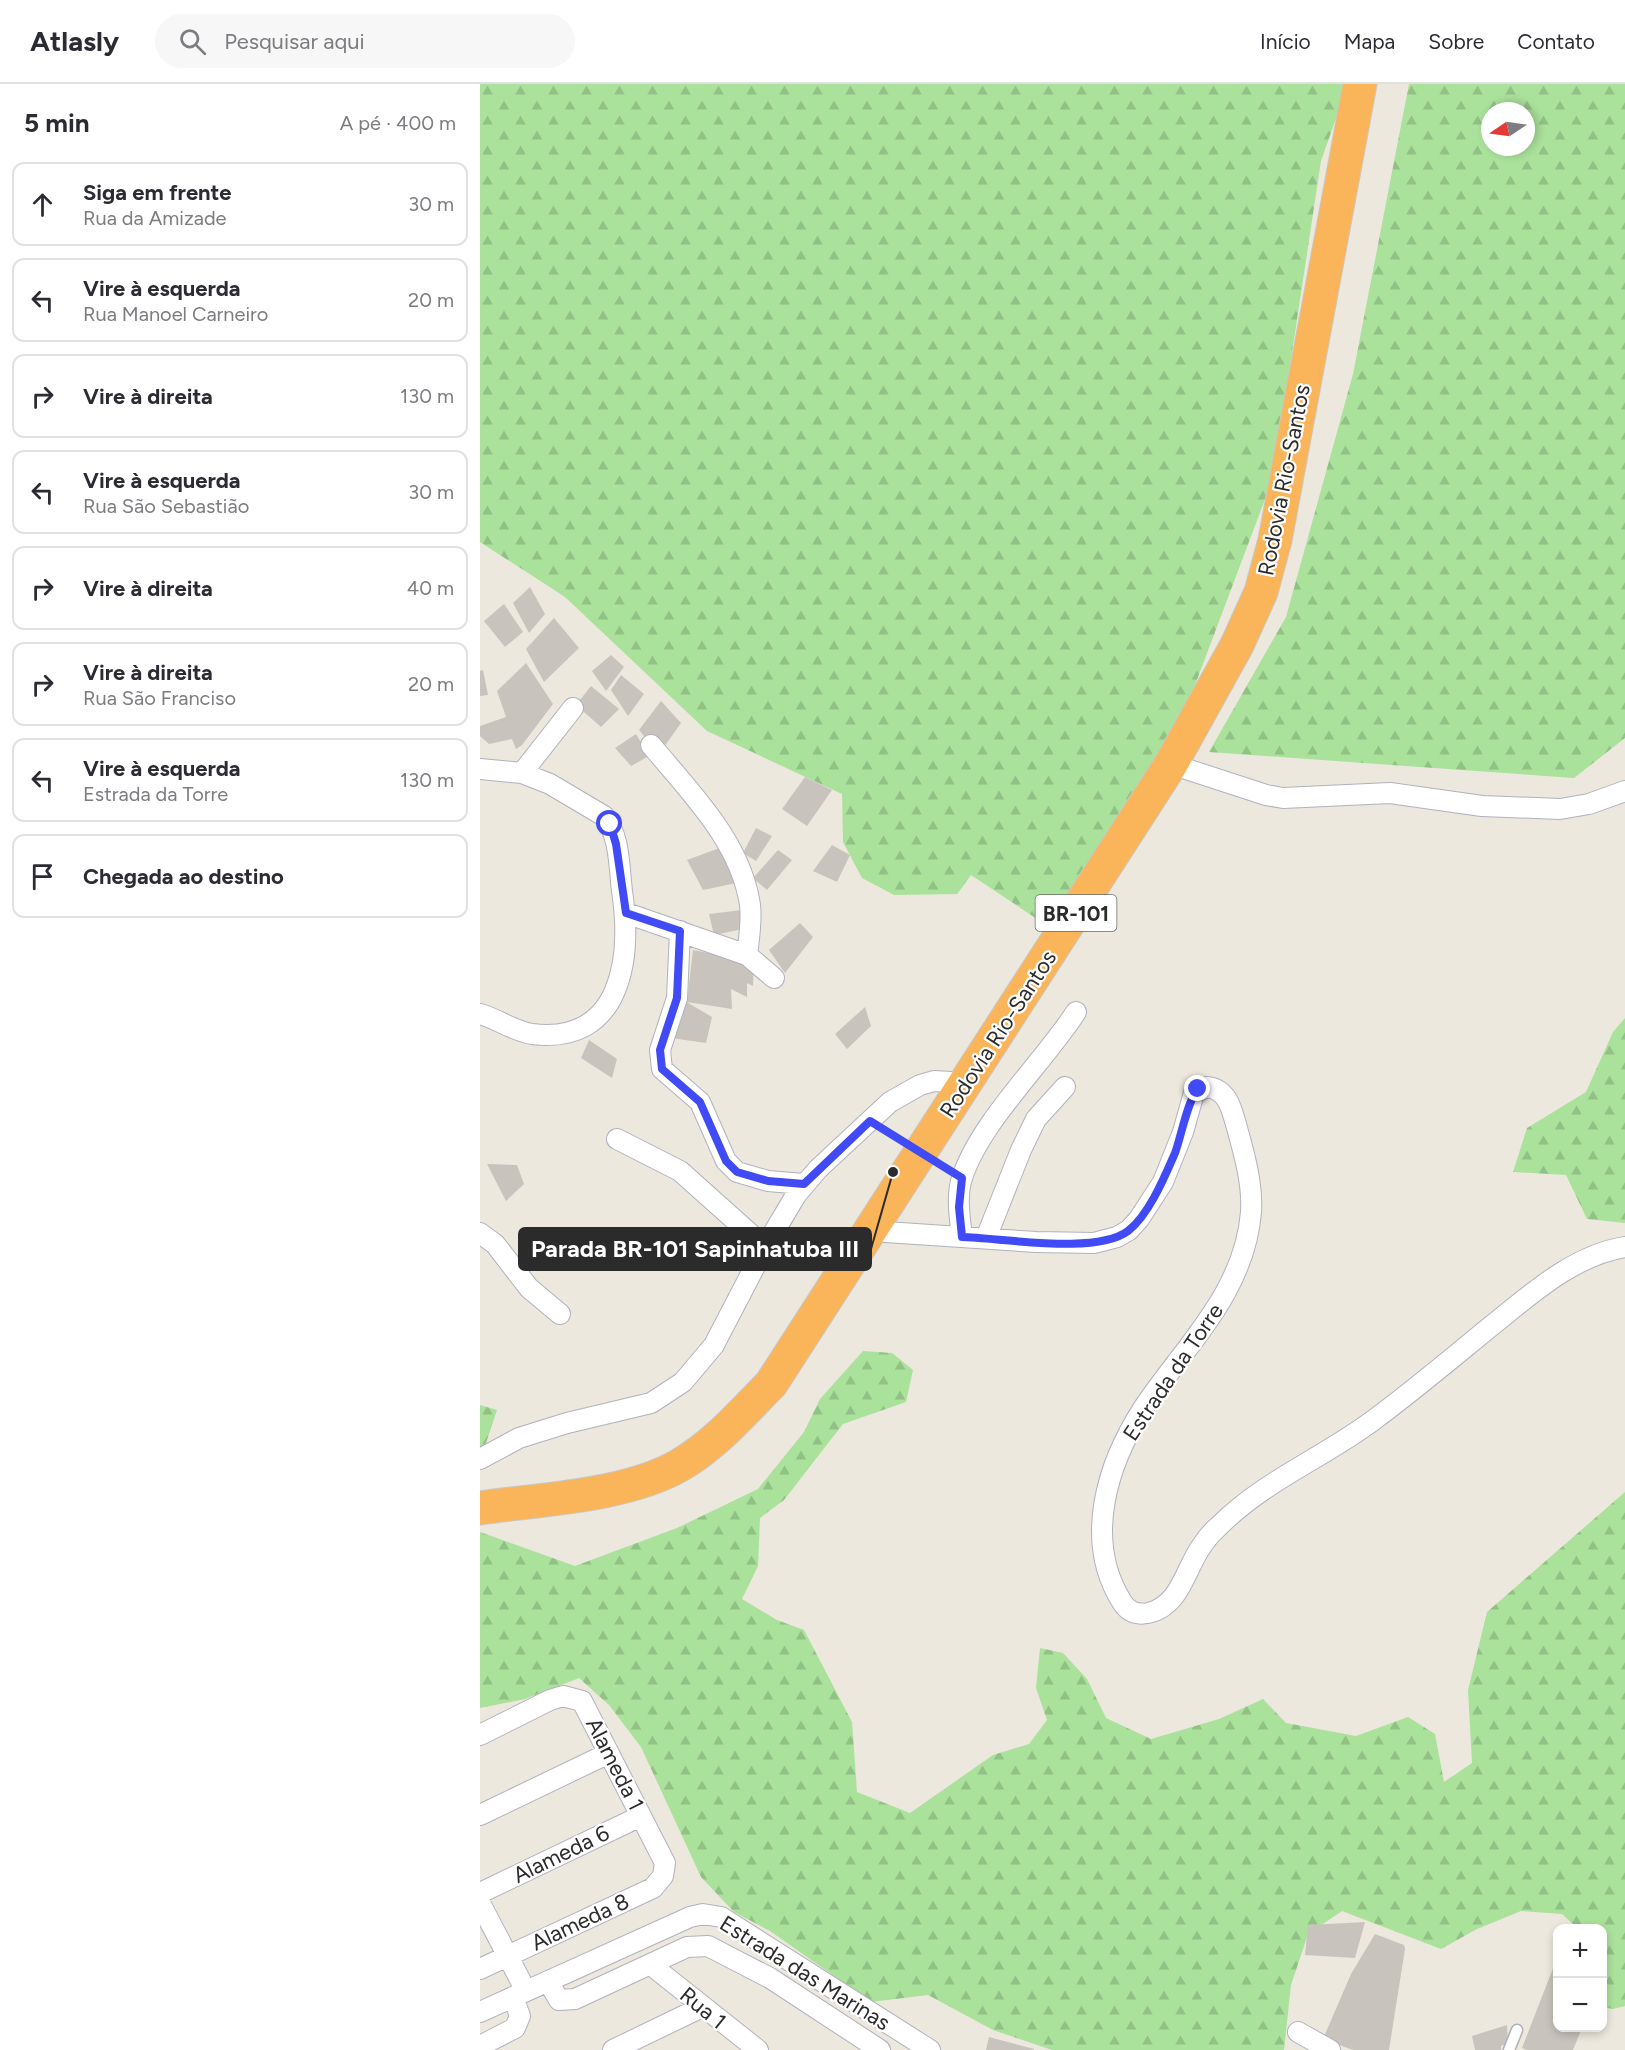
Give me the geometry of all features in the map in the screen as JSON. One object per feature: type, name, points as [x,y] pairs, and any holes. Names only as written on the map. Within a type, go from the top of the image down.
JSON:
[{"type":"highway","name":"Rodovia Rio-Santos","points":[[480,1508],[620,1488],[651,1479],[680,1465],[721,1434],[771,1384],[965,1087],[1171,764],[1237,645],[1261,592],[1273,551],[1360,84]]},
{"type":"street","points":[[522,773],[573,708]]},
{"type":"street","points":[[651,745],[712,819],[729,847],[746,887],[750,906],[747,956]]},
{"type":"street","points":[[1171,764],[1266,795],[1283,798],[1401,794],[1482,806],[1560,809],[1582,806],[1625,791]]},
{"type":"street","points":[[480,769],[522,773],[550,784],[603,816],[610,824],[616,844],[626,913],[623,971],[611,999],[597,1018],[573,1031],[552,1035],[515,1030],[480,1014]]},
{"type":"street","points":[[626,913],[747,956],[774,978]]},
{"type":"street","points":[[680,931],[677,998],[660,1050],[662,1069],[700,1102],[726,1161],[737,1172],[768,1181],[804,1184]]},
{"type":"street","points":[[962,1237],[959,1207],[962,1178],[997,1117],[1056,1044],[1076,1012]]},
{"type":"street","points":[[480,1459],[529,1435],[651,1403],[683,1382],[714,1345],[765,1247],[804,1184],[890,1102],[920,1084],[934,1081],[951,1082],[965,1087]]},
{"type":"street","points":[[986,1238],[1021,1150],[1036,1119],[1065,1087]]},
{"type":"street","name":"Estrada da Torre","points":[[870,1231],[1094,1243],[1129,1230],[1163,1182],[1183,1132],[1194,1093],[1207,1087],[1221,1091],[1230,1106],[1248,1174],[1251,1210],[1245,1243],[1228,1290],[1203,1330],[1143,1409],[1114,1464],[1102,1510],[1103,1549],[1110,1580],[1126,1608],[1142,1614],[1165,1606],[1179,1590],[1203,1544],[1219,1525],[1268,1486],[1373,1421],[1538,1289],[1585,1259],[1625,1247]]},
{"type":"street","points":[[616,1139],[680,1171],[765,1247]]},
{"type":"street","points":[[482,1234],[529,1288],[560,1314]]},
{"type":"street","name":"Alameda 1","points":[[480,1735],[549,1700],[563,1696],[576,1698],[586,1707],[607,1754],[665,1863]]},
{"type":"street","points":[[480,1815],[607,1754]]},
{"type":"street","name":"Alameda 6","points":[[480,1893],[641,1816]]},
{"type":"street","name":"Alameda 8","points":[[480,1969],[653,1888],[663,1876],[665,1863]]},
{"type":"street","points":[[480,1903],[507,1955],[520,1994],[520,2016],[515,2028],[480,2046]]},
{"type":"street","name":"Estrada das Marinas","points":[[480,2012],[690,1917],[703,1914],[721,1917],[930,2050]]},
{"type":"street","points":[[548,1981],[559,2000],[575,1999],[695,1945],[719,1949],[770,1978],[880,2050]]},
{"type":"street","name":"Rua 1","points":[[651,1965],[758,2050]]},
{"type":"street","points":[[613,2050],[702,2007]]},
{"type":"street","points":[[1298,2032],[1330,2050]]},
{"type":"lane","points":[[1509,2050],[1517,2030]]},
{"type":"path","points":[[870,1121],[962,1178]]},
{"type":"green space","points":[[480,84],[1348,84],[1321,161],[1273,478],[1186,709],[1052,929],[971,875],[957,894],[894,895],[862,878],[843,842],[842,794],[707,731],[565,597],[480,542]]},
{"type":"green space","points":[[1409,84],[1625,84],[1625,738],[1574,778],[1209,752],[1286,617],[1353,374]]},
{"type":"green space","points":[[1625,1018],[1625,1223],[1587,1219],[1566,1175],[1513,1172],[1527,1128],[1586,1092],[1613,1032]]},
{"type":"green space","points":[[863,1351],[892,1353],[913,1370],[906,1402],[843,1424],[784,1500],[760,1518],[758,1566],[742,1599],[777,1620],[804,1630],[852,1722],[857,1792],[910,1813],[993,1755],[1029,1744],[1047,1720],[1036,1688],[1040,1648],[1063,1653],[1087,1679],[1106,1718],[1151,1739],[1219,1719],[1263,1699],[1286,1723],[1356,1736],[1408,1717],[1435,1734],[1444,1782],[1472,1763],[1468,1690],[1487,1612],[1625,1492],[1625,2006],[1607,2008],[1607,1924],[1573,1924],[1562,1914],[1521,1911],[1477,1929],[1441,1949],[1342,1911],[1308,1934],[1291,1985],[1284,2050],[1052,2050],[993,2030],[928,1995],[871,2002],[770,1931],[734,1912],[701,1877],[641,1747],[609,1705],[579,1678],[525,1699],[480,1708],[480,1532],[575,1566],[677,1528],[758,1489],[804,1432],[820,1399]]},
{"type":"green space","points":[[480,1405],[497,1410],[486,1443],[480,1447]]},
{"type":"building","points":[[530,587],[545,614],[529,633],[513,603]]},
{"type":"building","points":[[504,604],[523,632],[505,647],[484,621]]},
{"type":"building","points":[[554,618],[579,648],[544,682],[526,649]]},
{"type":"building","points":[[611,655],[624,667],[606,691],[592,671]]},
{"type":"building","points":[[526,663],[553,704],[522,745],[516,749],[512,739],[489,744],[480,736],[480,726],[506,717],[497,691]]},
{"type":"building","points":[[483,670],[488,695],[480,696],[480,671]]},
{"type":"building","points":[[621,675],[644,694],[628,716],[611,690]]},
{"type":"building","points":[[591,686],[619,709],[601,727],[576,705]]},
{"type":"building","points":[[661,701],[681,723],[659,754],[639,730]]},
{"type":"building","points":[[636,734],[649,756],[631,766],[615,748]]},
{"type":"building","points":[[805,777],[832,790],[807,826],[782,809]]},
{"type":"building","points":[[756,828],[772,836],[756,861],[743,853]]},
{"type":"building","points":[[832,845],[850,855],[837,882],[813,871]]},
{"type":"building","points":[[725,846],[741,882],[703,890],[687,860]]},
{"type":"building","points":[[778,850],[792,860],[767,890],[753,878]]},
{"type":"building","points":[[742,910],[743,929],[714,935],[709,914]]},
{"type":"building","points":[[800,923],[813,937],[785,973],[769,950]]},
{"type":"building","points":[[693,950],[754,962],[753,986],[747,983],[747,997],[731,989],[732,1009],[687,1002]]},
{"type":"building","points":[[685,1001],[712,1017],[706,1043],[671,1038]]},
{"type":"building","points":[[865,1007],[871,1026],[847,1049],[835,1034]]},
{"type":"building","points":[[589,1040],[617,1059],[612,1078],[581,1058]]},
{"type":"building","points":[[487,1164],[517,1165],[524,1184],[506,1201]]},
{"type":"building","points":[[1365,1922],[1355,1958],[1305,1955],[1308,1925]]},
{"type":"building","points":[[1375,1934],[1404,1945],[1405,1949],[1389,2050],[1353,2050],[1323,2039],[1351,1974]]},
{"type":"building","points":[[1553,1968],[1553,2032],[1580,2032],[1573,2050],[1527,2050],[1522,2048]]},
{"type":"building","points":[[1507,2025],[1508,2043],[1501,2046],[1501,2050],[1475,2050],[1472,2036]]},
{"type":"building","points":[[989,2037],[1034,2049],[1034,2050],[986,2050]]},
{"type":"place","name":"Parada BR-101 Sapinhatuba III","points":[[893,1172]]},
{"type":"route","points":[[610,824],[614,832],[626,913],[680,931],[677,998],[675,1013],[660,1050],[659,1059],[662,1069],[666,1075],[691,1092],[700,1102],[717,1144],[726,1161],[737,1172],[768,1181],[804,1184],[870,1121],[962,1178],[959,1207],[962,1237],[1094,1243],[1117,1237],[1129,1230],[1139,1219],[1163,1182],[1183,1132],[1192,1098],[1198,1089]]}]
